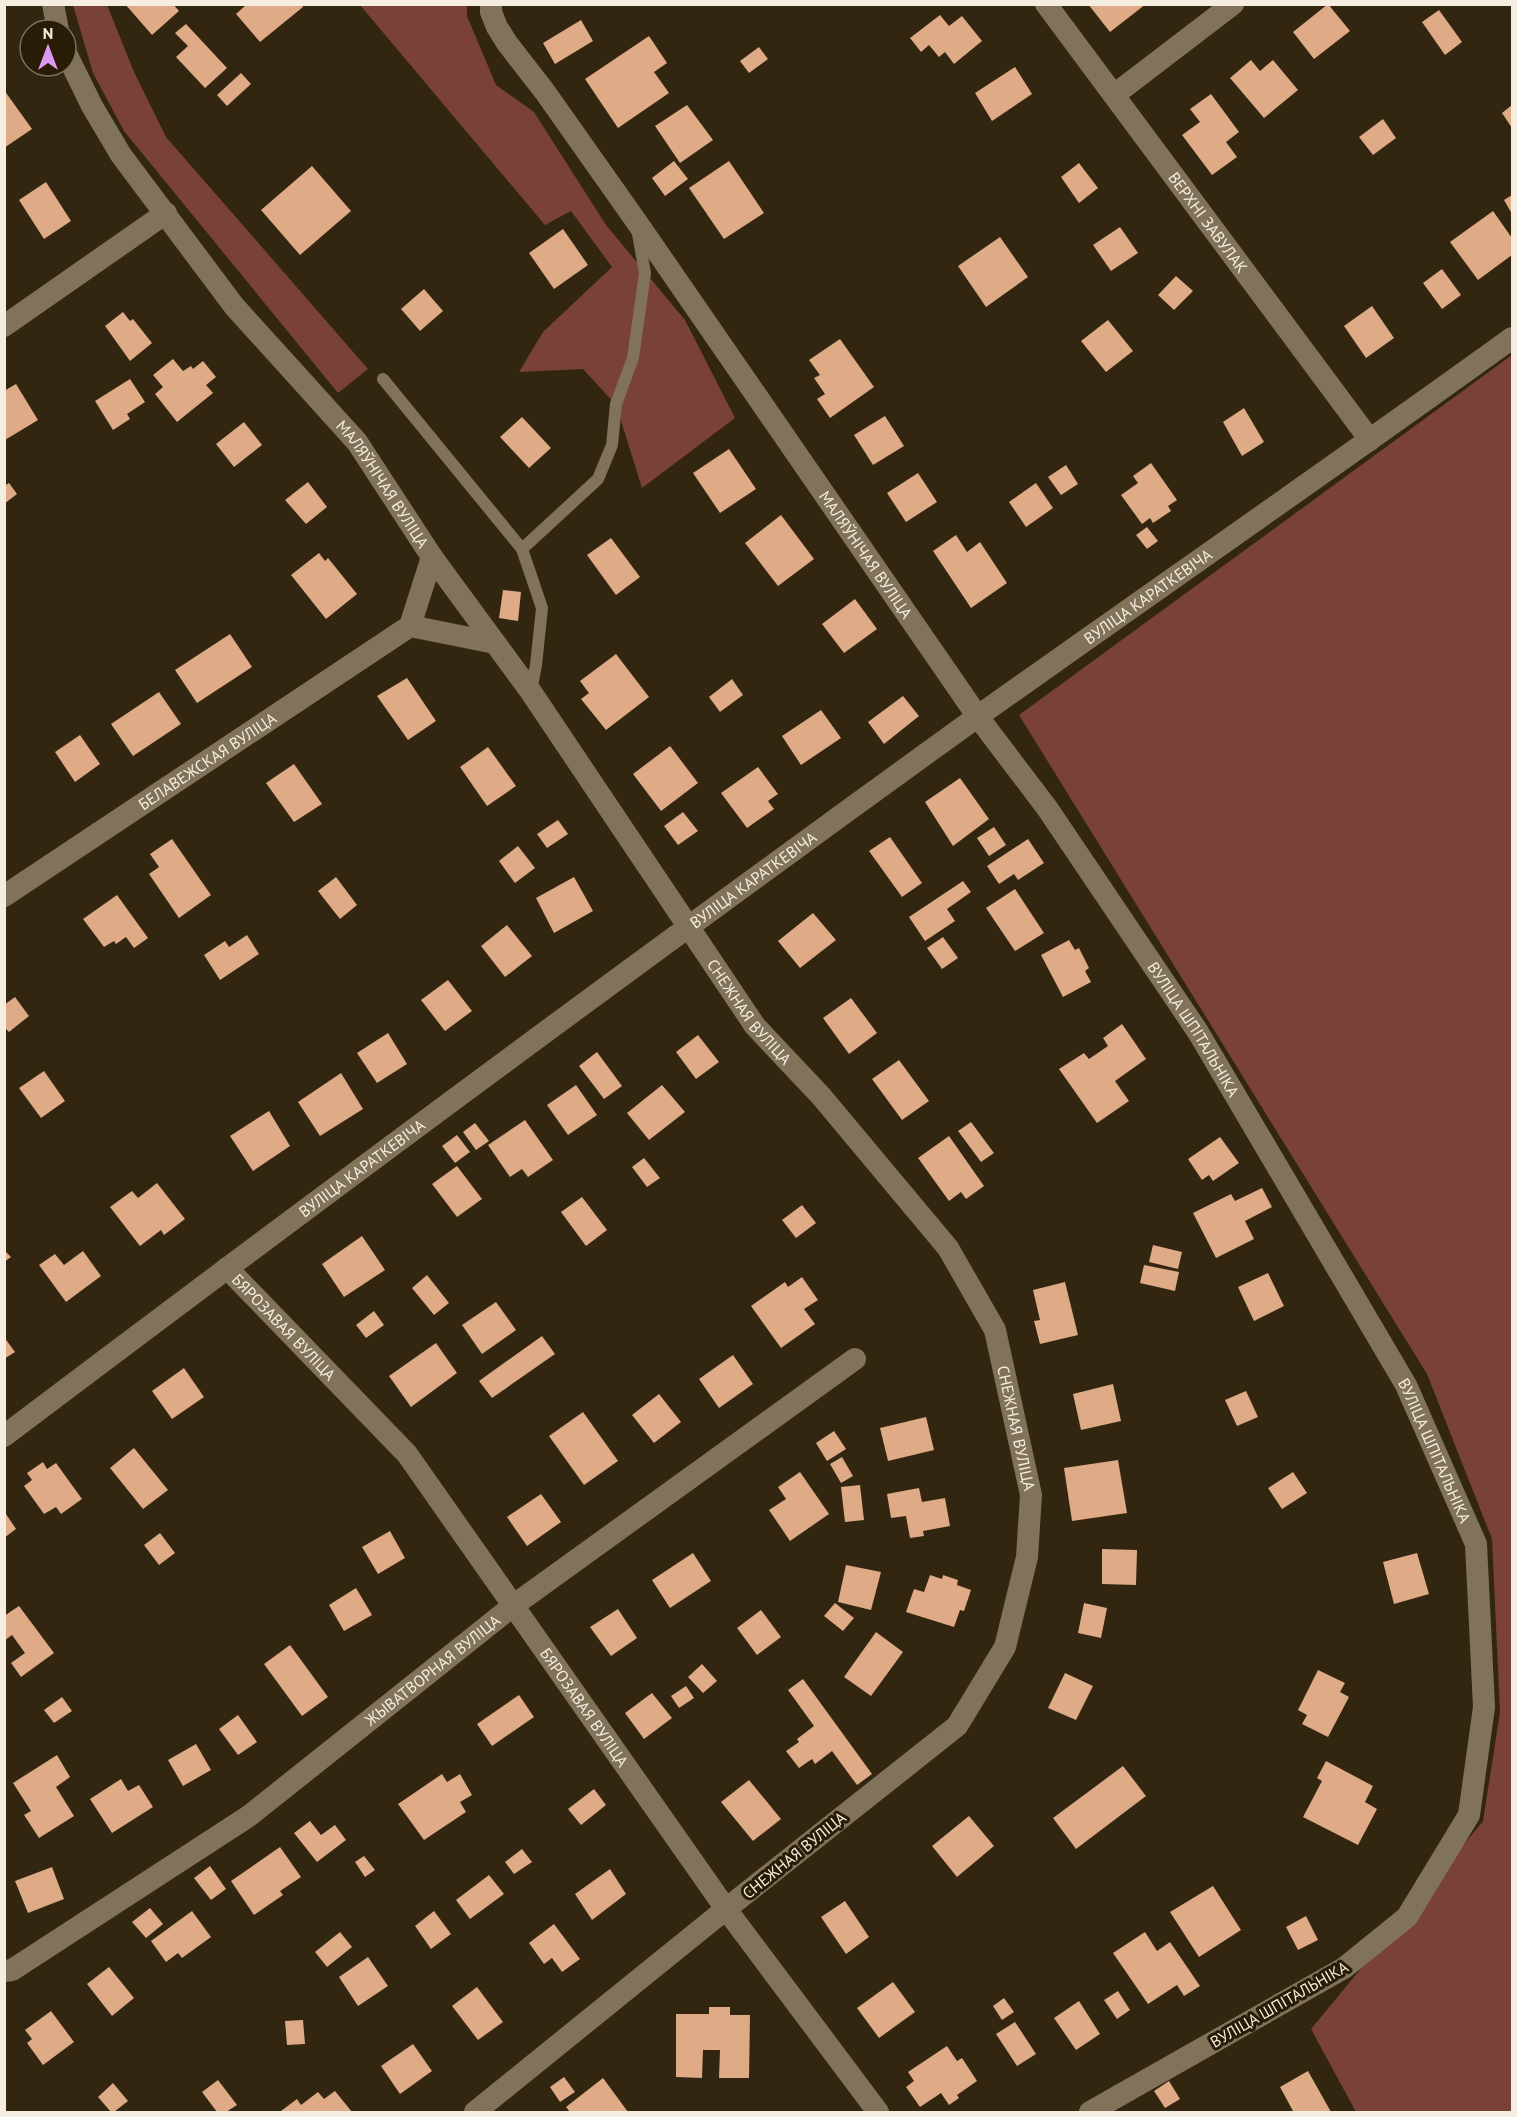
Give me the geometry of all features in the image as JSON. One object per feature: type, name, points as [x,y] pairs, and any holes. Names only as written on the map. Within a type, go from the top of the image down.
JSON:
[{"type":"street","name":"МАЛЯЎНІЧАЯ ВУЛІЦА","points":[[491,4],[491,12],[497,27],[507,43],[545,92],[636,221],[978,717]]},
{"type":"street","name":"ВЕРХНІ ЗАВУЛАК","points":[[1046,4],[1370,440]]},
{"type":"street","points":[[1114,95],[1233,4]]},
{"type":"street","name":"МАЛЯЎНІЧАЯ ВУЛІЦА","points":[[78,77],[121,155],[234,306],[357,442],[432,556],[531,692],[689,927]]},
{"type":"street","points":[[4,326],[166,213]]},
{"type":"street","name":"ВУЛІЦА КАРАТКЕВІЧА","points":[[4,1436],[227,1268],[689,927],[978,717],[1512,338]]},
{"type":"street","points":[[432,556],[410,626],[495,643]]},
{"type":"street","name":"БЕЛАВЕЖСКАЯ ВУЛІЦА","points":[[4,896],[410,626]]},
{"type":"street","name":"ВУЛІЦА ШПІТАЛЬНІКА","points":[[978,717],[1047,808],[1198,1032],[1406,1385],[1476,1544],[1484,1707],[1469,1815],[1407,1917],[1344,1968],[1090,2112]]},
{"type":"street","name":"СНЕЖНАЯ ВУЛІЦА","points":[[689,927],[755,1026],[821,1096],[948,1248],[995,1330],[1031,1495],[1027,1557],[1005,1647],[957,1726],[726,1909]]},
{"type":"street","name":"БЯРОЗАВАЯ ВУЛІЦА","points":[[227,1268],[407,1454],[726,1909],[878,2112]]},
{"type":"street","name":"ЖЫВАТВОРНАЯ ВУЛІЦА","points":[[4,1971],[12,1970],[249,1816],[514,1605],[855,1359]]},
{"type":"street","points":[[475,2112],[726,1909]]},
{"type":"lane","points":[[522,549],[598,480],[612,445],[616,404],[633,358],[645,273],[636,221]]},
{"type":"lane","points":[[383,379],[522,549],[542,608],[531,692]]},
{"type":"shaded area","points":[[73,5],[107,5],[134,72],[166,137],[368,369],[338,393],[124,131],[93,73]]},
{"type":"shaded area","points":[[360,5],[467,5],[467,16],[496,85],[534,112],[606,225],[685,320],[735,418],[642,488],[616,405],[583,369],[519,372],[543,332],[612,267],[571,211],[545,225]]},
{"type":"shaded area","points":[[1512,355],[1512,2112],[1356,2112],[1311,2029],[1483,1821],[1500,1712],[1492,1539],[1427,1374],[1019,715]]},
{"type":"building","points":[[125,4],[173,4],[179,11],[152,35]]},
{"type":"building","points":[[247,4],[301,4],[303,7],[260,42],[236,14]]},
{"type":"building","points":[[1088,4],[1146,4],[1110,32]]},
{"type":"building","points":[[1328,4],[1350,31],[1314,59],[1293,32]]},
{"type":"building","points":[[1439,10],[1462,42],[1445,55],[1422,22]]},
{"type":"building","points":[[940,15],[949,26],[962,16],[982,41],[954,64],[945,52],[939,57],[929,45],[921,52],[910,38]]},
{"type":"building","points":[[581,20],[593,41],[555,64],[543,43]]},
{"type":"building","points":[[186,24],[227,68],[205,88],[176,57],[188,46],[175,33]]},
{"type":"building","points":[[649,36],[667,63],[654,72],[669,93],[618,128],[585,79]]},
{"type":"building","points":[[759,47],[768,59],[749,73],[740,61]]},
{"type":"building","points":[[1251,60],[1260,71],[1273,60],[1298,90],[1264,118],[1230,78]]},
{"type":"building","points":[[1015,67],[1032,94],[992,121],[975,93]]},
{"type":"building","points":[[241,73],[251,84],[227,106],[217,95]]},
{"type":"building","points":[[4,90],[32,129],[4,148]]},
{"type":"building","points":[[1211,94],[1239,132],[1226,142],[1237,157],[1212,175],[1182,135],[1200,122],[1190,109]]},
{"type":"building","points":[[687,105],[713,140],[680,163],[655,126]]},
{"type":"building","points":[[1512,105],[1512,128],[1502,113]]},
{"type":"building","points":[[1383,119],[1396,138],[1373,155],[1359,137]]},
{"type":"building","points":[[674,161],[688,179],[665,196],[652,178]]},
{"type":"building","points":[[729,161],[764,213],[724,239],[689,188]]},
{"type":"building","points":[[1079,163],[1098,188],[1079,203],[1061,177]]},
{"type":"building","points":[[312,166],[351,211],[300,255],[261,210]]},
{"type":"building","points":[[46,182],[71,221],[44,239],[19,200]]},
{"type":"building","points":[[1512,195],[1512,214],[1504,200]]},
{"type":"building","points":[[1493,211],[1512,238],[1512,255],[1478,280],[1450,242]]},
{"type":"building","points":[[1120,227],[1138,253],[1111,271],[1093,245]]},
{"type":"building","points":[[563,229],[588,265],[554,289],[529,253]]},
{"type":"building","points":[[1000,237],[1028,277],[986,307],[958,266]]},
{"type":"building","points":[[1442,269],[1461,295],[1442,309],[1423,283]]},
{"type":"building","points":[[1176,276],[1193,291],[1174,310],[1158,295]]},
{"type":"building","points":[[424,289],[443,311],[420,331],[401,309]]},
{"type":"building","points":[[1372,306],[1394,338],[1366,358],[1344,326]]},
{"type":"building","points":[[123,312],[130,321],[133,319],[152,343],[130,361],[105,326]]},
{"type":"building","points":[[1108,320],[1133,351],[1106,372],[1081,341]]},
{"type":"building","points":[[840,339],[874,387],[830,418],[817,399],[825,394],[814,378],[820,375],[809,360]]},
{"type":"building","points":[[173,359],[183,371],[191,366],[193,369],[203,361],[216,377],[206,385],[213,393],[177,422],[155,394],[163,387],[153,375]]},
{"type":"building","points":[[130,379],[145,402],[127,414],[130,419],[113,430],[95,401]]},
{"type":"building","points":[[16,384],[38,420],[5,440],[4,391]]},
{"type":"building","points":[[1244,408],[1264,442],[1242,456],[1223,422]]},
{"type":"building","points":[[885,416],[904,446],[873,465],[854,435]]},
{"type":"building","points":[[522,417],[551,448],[529,468],[500,437]]},
{"type":"building","points":[[244,422],[262,445],[234,467],[216,444]]},
{"type":"building","points":[[729,449],[756,489],[720,513],[693,473]]},
{"type":"building","points":[[1151,463],[1177,500],[1168,506],[1171,511],[1153,523],[1150,518],[1142,524],[1121,495],[1138,483],[1133,476]]},
{"type":"building","points":[[1066,465],[1078,484],[1061,495],[1048,477]]},
{"type":"building","points":[[918,473],[937,502],[906,522],[887,493]]},
{"type":"building","points":[[308,482],[327,507],[306,524],[285,500]]},
{"type":"building","points":[[9,483],[17,494],[4,504],[4,486]]},
{"type":"building","points":[[1036,483],[1053,508],[1026,527],[1009,502]]},
{"type":"building","points":[[781,515],[814,559],[778,586],[745,543]]},
{"type":"building","points":[[1147,527],[1158,541],[1147,549],[1136,535]]},
{"type":"building","points":[[956,535],[967,552],[980,542],[1007,583],[971,608],[933,551]]},
{"type":"building","points":[[611,538],[640,577],[616,595],[587,555]]},
{"type":"building","points":[[319,553],[325,561],[328,558],[357,594],[326,619],[291,575]]},
{"type":"building","points":[[503,590],[521,592],[518,621],[499,618]]},
{"type":"building","points":[[855,599],[877,629],[844,653],[822,624]]},
{"type":"building","points":[[230,634],[252,667],[197,703],[175,670]]},
{"type":"building","points":[[616,654],[649,697],[606,730],[581,699],[589,693],[580,681]]},
{"type":"building","points":[[407,678],[436,721],[408,740],[377,696]]},
{"type":"building","points":[[732,679],[743,695],[720,712],[709,697]]},
{"type":"building","points":[[159,692],[181,724],[133,756],[111,724]]},
{"type":"building","points":[[903,696],[919,716],[884,744],[868,722]]},
{"type":"building","points":[[821,710],[841,738],[801,765],[782,736]]},
{"type":"building","points":[[80,735],[100,764],[75,782],[55,752]]},
{"type":"building","points":[[670,746],[698,783],[661,811],[633,774]]},
{"type":"building","points":[[488,747],[516,786],[487,806],[460,767]]},
{"type":"building","points":[[294,764],[322,804],[294,822],[266,783]]},
{"type":"building","points":[[758,767],[778,794],[768,801],[774,809],[747,828],[721,793]]},
{"type":"building","points":[[960,778],[989,819],[953,846],[925,802]]},
{"type":"building","points":[[683,812],[698,831],[678,845],[664,826]]},
{"type":"building","points":[[558,820],[568,834],[547,848],[537,834]]},
{"type":"building","points":[[994,827],[1006,845],[989,856],[977,838]]},
{"type":"building","points":[[890,837],[922,883],[902,897],[869,851]]},
{"type":"building","points":[[172,839],[211,895],[179,918],[149,874],[159,867],[150,854]]},
{"type":"building","points":[[1028,839],[1044,863],[1018,880],[1014,874],[999,884],[987,866]]},
{"type":"building","points":[[518,846],[535,868],[515,883],[499,861]]},
{"type":"building","points":[[336,877],[357,905],[340,919],[318,891]]},
{"type":"building","points":[[574,877],[593,911],[554,933],[536,898]]},
{"type":"building","points":[[963,881],[971,892],[947,909],[955,921],[925,941],[909,917]]},
{"type":"building","points":[[1015,889],[1044,933],[1015,951],[986,908]]},
{"type":"building","points":[[117,895],[148,938],[134,948],[126,937],[116,944],[114,941],[104,947],[83,919]]},
{"type":"building","points":[[813,913],[836,940],[800,968],[778,941]]},
{"type":"building","points":[[507,925],[532,956],[505,977],[481,946]]},
{"type":"building","points":[[247,935],[259,954],[220,980],[204,955],[225,941],[229,947]]},
{"type":"building","points":[[943,937],[958,958],[942,969],[927,948]]},
{"type":"building","points":[[1069,940],[1075,950],[1079,948],[1089,968],[1085,971],[1091,982],[1063,997],[1041,955]]},
{"type":"building","points":[[448,980],[472,1011],[445,1031],[421,1000]]},
{"type":"building","points":[[15,997],[29,1016],[9,1032],[4,1027],[4,1005]]},
{"type":"building","points":[[851,998],[877,1033],[849,1054],[823,1018]]},
{"type":"building","points":[[1122,1024],[1146,1059],[1115,1081],[1129,1101],[1097,1123],[1059,1069],[1084,1053],[1089,1059],[1108,1046],[1103,1038]]},
{"type":"building","points":[[388,1033],[407,1064],[377,1083],[357,1053]]},
{"type":"building","points":[[698,1035],[719,1062],[696,1079],[676,1052]]},
{"type":"building","points":[[597,1052],[622,1086],[604,1099],[579,1066]]},
{"type":"building","points":[[899,1060],[929,1101],[902,1120],[872,1079]]},
{"type":"building","points":[[44,1071],[65,1101],[41,1118],[19,1088]]},
{"type":"building","points":[[341,1073],[363,1109],[320,1136],[298,1102]]},
{"type":"building","points":[[576,1085],[597,1115],[568,1135],[547,1105]]},
{"type":"building","points":[[662,1085],[685,1112],[649,1140],[627,1113]]},
{"type":"building","points":[[269,1111],[290,1146],[253,1171],[230,1136]]},
{"type":"building","points":[[525,1120],[553,1160],[528,1177],[522,1169],[510,1177],[488,1145]]},
{"type":"building","points":[[971,1122],[994,1153],[981,1162],[958,1131]]},
{"type":"building","points":[[475,1123],[489,1141],[476,1150],[463,1132]]},
{"type":"building","points":[[457,1135],[470,1152],[455,1163],[442,1146]]},
{"type":"building","points":[[949,1136],[984,1186],[966,1199],[961,1192],[949,1201],[918,1158]]},
{"type":"building","points":[[1220,1137],[1239,1163],[1213,1181],[1209,1175],[1202,1180],[1188,1159]]},
{"type":"building","points":[[644,1158],[660,1178],[647,1187],[632,1167]]},
{"type":"building","points":[[457,1166],[482,1199],[457,1217],[432,1184]]},
{"type":"building","points":[[157,1183],[185,1219],[164,1235],[161,1230],[140,1246],[110,1207],[132,1191],[138,1198]]},
{"type":"building","points":[[1262,1188],[1272,1207],[1245,1221],[1254,1239],[1216,1258],[1193,1213],[1231,1194],[1235,1201]]},
{"type":"building","points":[[582,1197],[607,1230],[586,1246],[561,1212]]},
{"type":"building","points":[[802,1205],[816,1223],[796,1238],[782,1220]]},
{"type":"building","points":[[362,1236],[385,1270],[344,1297],[322,1264]]},
{"type":"building","points":[[1153,1245],[1182,1252],[1178,1269],[1149,1262]]},
{"type":"building","points":[[4,1250],[11,1257],[4,1262]]},
{"type":"building","points":[[83,1251],[101,1276],[66,1302],[39,1265],[55,1254],[64,1265]]},
{"type":"building","points":[[1144,1265],[1179,1272],[1175,1291],[1140,1283]]},
{"type":"building","points":[[1268,1273],[1284,1306],[1254,1321],[1238,1287]]},
{"type":"building","points":[[427,1275],[449,1303],[434,1315],[412,1288]]},
{"type":"building","points":[[802,1277],[818,1300],[804,1309],[815,1324],[781,1348],[751,1306],[785,1282],[788,1287]]},
{"type":"building","points":[[1065,1282],[1078,1335],[1040,1344],[1034,1321],[1040,1320],[1033,1290]]},
{"type":"building","points":[[496,1302],[516,1330],[482,1354],[462,1325]]},
{"type":"building","points":[[374,1311],[384,1325],[366,1338],[356,1325]]},
{"type":"building","points":[[542,1336],[555,1354],[492,1398],[479,1381]]},
{"type":"building","points":[[4,1337],[15,1352],[4,1359]]},
{"type":"building","points":[[436,1343],[457,1373],[411,1407],[389,1376]]},
{"type":"building","points":[[733,1355],[753,1384],[719,1408],[699,1379]]},
{"type":"building","points":[[184,1368],[204,1397],[172,1419],[152,1391]]},
{"type":"building","points":[[1113,1384],[1121,1421],[1081,1430],[1073,1394]]},
{"type":"building","points":[[1246,1391],[1258,1417],[1237,1426],[1225,1400]]},
{"type":"building","points":[[659,1394],[681,1422],[654,1443],[632,1415]]},
{"type":"building","points":[[583,1412],[618,1461],[584,1485],[549,1436]]},
{"type":"building","points":[[926,1417],[934,1450],[888,1461],[880,1428]]},
{"type":"building","points":[[834,1431],[846,1449],[827,1461],[816,1443]]},
{"type":"building","points":[[134,1448],[168,1490],[143,1509],[110,1468]]},
{"type":"building","points":[[842,1457],[853,1476],[841,1483],[830,1464]]},
{"type":"building","points":[[1118,1460],[1127,1513],[1072,1521],[1064,1468]]},
{"type":"building","points":[[43,1462],[47,1469],[56,1463],[82,1499],[61,1514],[56,1507],[44,1514],[24,1486],[32,1480],[27,1473]]},
{"type":"building","points":[[800,1472],[829,1514],[790,1541],[769,1510],[786,1499],[778,1487]]},
{"type":"building","points":[[1293,1472],[1307,1493],[1282,1509],[1268,1488]]},
{"type":"building","points":[[860,1485],[864,1520],[845,1522],[841,1487]]},
{"type":"building","points":[[919,1488],[922,1502],[945,1498],[950,1526],[923,1531],[924,1536],[910,1538],[906,1516],[891,1518],[887,1494]]},
{"type":"building","points":[[541,1494],[561,1522],[527,1546],[507,1517]]},
{"type":"building","points":[[4,1511],[16,1529],[4,1538]]},
{"type":"building","points":[[390,1531],[405,1558],[378,1574],[362,1547]]},
{"type":"building","points":[[160,1533],[175,1553],[159,1565],[144,1545]]},
{"type":"building","points":[[1102,1549],[1137,1550],[1136,1585],[1102,1584]]},
{"type":"building","points":[[693,1553],[711,1581],[670,1608],[652,1580]]},
{"type":"building","points":[[1417,1553],[1429,1594],[1394,1604],[1383,1562]]},
{"type":"building","points":[[846,1565],[881,1572],[871,1610],[838,1602]]},
{"type":"building","points":[[930,1575],[942,1579],[943,1575],[958,1580],[957,1585],[971,1590],[964,1611],[960,1610],[954,1627],[906,1612],[914,1589],[924,1592]]},
{"type":"building","points":[[356,1588],[372,1615],[344,1631],[329,1605]]},
{"type":"building","points":[[835,1603],[854,1618],[843,1631],[824,1616]]},
{"type":"building","points":[[1084,1603],[1107,1608],[1101,1638],[1078,1633]]},
{"type":"building","points":[[19,1606],[54,1653],[21,1677],[11,1663],[25,1653],[12,1635],[4,1641],[4,1616]]},
{"type":"building","points":[[618,1609],[637,1638],[611,1656],[590,1627]]},
{"type":"building","points":[[761,1610],[781,1637],[757,1655],[737,1628]]},
{"type":"building","points":[[876,1632],[903,1652],[871,1696],[844,1677]]},
{"type":"building","points":[[290,1645],[328,1697],[302,1716],[264,1664]]},
{"type":"building","points":[[702,1664],[717,1681],[703,1693],[688,1677]]},
{"type":"building","points":[[1318,1670],[1345,1683],[1340,1692],[1349,1697],[1328,1737],[1302,1724],[1307,1715],[1298,1710]]},
{"type":"building","points":[[1065,1673],[1093,1686],[1076,1720],[1048,1708]]},
{"type":"building","points":[[803,1679],[872,1774],[857,1785],[832,1751],[815,1764],[812,1759],[799,1768],[786,1751],[799,1742],[797,1739],[814,1726],[788,1690]]},
{"type":"building","points":[[686,1686],[694,1698],[679,1708],[671,1696]]},
{"type":"building","points":[[652,1693],[672,1718],[644,1739],[625,1713]]},
{"type":"building","points":[[519,1695],[534,1717],[492,1746],[477,1724]]},
{"type":"building","points":[[62,1697],[72,1711],[54,1723],[44,1710]]},
{"type":"building","points":[[238,1715],[257,1742],[238,1755],[219,1729]]},
{"type":"building","points":[[196,1744],[211,1770],[183,1786],[168,1760]]},
{"type":"building","points":[[57,1755],[70,1777],[56,1787],[74,1816],[39,1838],[24,1815],[31,1811],[13,1783]]},
{"type":"building","points":[[1326,1761],[1373,1786],[1365,1802],[1377,1809],[1358,1845],[1303,1817],[1322,1781],[1317,1778]]},
{"type":"building","points":[[1123,1766],[1146,1796],[1076,1849],[1053,1818]]},
{"type":"building","points":[[442,1774],[447,1782],[460,1774],[472,1795],[460,1802],[466,1812],[424,1840],[398,1804]]},
{"type":"building","points":[[121,1779],[128,1791],[139,1785],[153,1807],[112,1833],[90,1799]]},
{"type":"building","points":[[749,1780],[781,1819],[753,1841],[721,1802]]},
{"type":"building","points":[[594,1789],[606,1805],[581,1825],[568,1809]]},
{"type":"building","points":[[969,1816],[994,1846],[957,1877],[932,1846]]},
{"type":"building","points":[[310,1821],[321,1835],[335,1825],[346,1840],[317,1862],[294,1833]]},
{"type":"building","points":[[280,1847],[301,1877],[280,1891],[283,1895],[254,1915],[231,1881]]},
{"type":"building","points":[[522,1849],[532,1862],[514,1874],[505,1862]]},
{"type":"building","points":[[364,1856],[375,1870],[365,1877],[355,1862]]},
{"type":"building","points":[[210,1866],[226,1889],[211,1900],[194,1878]]},
{"type":"building","points":[[52,1867],[64,1899],[28,1913],[15,1881]]},
{"type":"building","points":[[610,1869],[626,1894],[592,1920],[575,1894]]},
{"type":"building","points":[[489,1875],[504,1894],[470,1919],[456,1900]]},
{"type":"building","points":[[1213,1886],[1241,1930],[1199,1957],[1170,1912]]},
{"type":"building","points":[[845,1901],[869,1937],[846,1954],[821,1917]]},
{"type":"building","points":[[150,1908],[163,1924],[146,1938],[132,1922]]},
{"type":"building","points":[[192,1911],[211,1937],[182,1958],[178,1953],[166,1962],[151,1941]]},
{"type":"building","points":[[434,1911],[451,1934],[431,1949],[415,1926]]},
{"type":"building","points":[[1306,1916],[1318,1940],[1298,1950],[1286,1927]]},
{"type":"building","points":[[554,1924],[580,1959],[562,1972],[552,1958],[544,1964],[529,1943]]},
{"type":"building","points":[[340,1932],[352,1947],[327,1967],[315,1952]]},
{"type":"building","points":[[1145,1932],[1157,1951],[1170,1942],[1200,1986],[1184,1996],[1177,1985],[1148,2004],[1113,1953]]},
{"type":"building","points":[[368,1957],[388,1986],[358,2006],[339,1977]]},
{"type":"building","points":[[109,1967],[134,1998],[112,2016],[87,1984]]},
{"type":"building","points":[[893,1982],[915,2012],[879,2038],[857,2008]]},
{"type":"building","points":[[477,1987],[503,2022],[478,2040],[452,2006]]},
{"type":"building","points":[[1118,1991],[1130,2010],[1117,2019],[1104,2000]]},
{"type":"building","points":[[1004,1998],[1014,2012],[1002,2020],[993,2006]]},
{"type":"building","points":[[1079,2001],[1100,2034],[1076,2050],[1054,2018]]},
{"type":"building","points":[[709,2007],[730,2007],[730,2015],[750,2015],[749,2078],[719,2078],[720,2050],[703,2050],[702,2078],[676,2077],[676,2014],[709,2014]]},
{"type":"building","points":[[51,2011],[74,2042],[43,2065],[27,2043],[32,2039],[25,2030]]},
{"type":"building","points":[[303,2020],[305,2044],[287,2045],[285,2021]]},
{"type":"building","points":[[1015,2022],[1036,2054],[1017,2066],[996,2034]]},
{"type":"building","points":[[413,2044],[432,2071],[400,2094],[381,2066]]},
{"type":"building","points":[[947,2046],[957,2061],[962,2058],[977,2081],[957,2095],[959,2098],[949,2105],[941,2093],[920,2107],[906,2087],[914,2081],[908,2072]]},
{"type":"building","points":[[1308,2071],[1331,2112],[1291,2112],[1293,2111],[1280,2087]]},
{"type":"building","points":[[564,2077],[575,2092],[560,2102],[550,2087]]},
{"type":"building","points":[[603,2078],[628,2112],[570,2112],[566,2107]]},
{"type":"building","points":[[218,2080],[237,2105],[226,2112],[217,2112],[202,2092]]},
{"type":"building","points":[[1169,2081],[1180,2099],[1165,2108],[1154,2091]]},
{"type":"building","points":[[113,2083],[128,2101],[111,2112],[98,2097]]},
{"type":"building","points":[[335,2091],[352,2112],[281,2111],[297,2099],[301,2105],[318,2092],[324,2099]]}]
